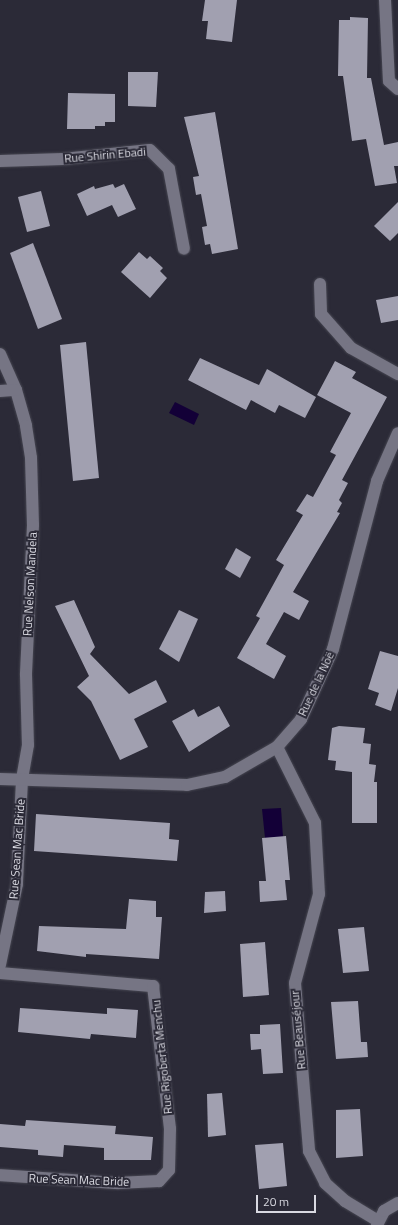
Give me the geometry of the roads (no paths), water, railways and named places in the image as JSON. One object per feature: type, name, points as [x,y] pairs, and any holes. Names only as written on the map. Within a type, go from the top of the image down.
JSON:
[{"type":"street","points":[[385,0],[389,81],[398,89]]},
{"type":"street","name":"Rue Shirin Ebadi","points":[[0,161],[63,160],[150,150],[169,170],[184,249]]},
{"type":"street","points":[[320,284],[321,314],[351,348],[398,374]]},
{"type":"street","name":"Rue Nelson Mandela","points":[[0,354],[16,390],[31,458],[33,525],[26,674],[28,745],[22,780]]},
{"type":"street","points":[[0,391],[16,390]]},
{"type":"street","name":"Rue de la Noë","points":[[0,778],[187,785],[225,776],[277,747],[301,719],[333,649],[377,481],[398,433]]},
{"type":"street","name":"Rue Beauséjour","points":[[277,747],[315,823],[319,894],[294,983],[309,1151],[324,1183],[345,1201],[378,1223]]},
{"type":"street","name":"Rue Sean Mac Bride","points":[[0,965],[17,884],[22,780]]},
{"type":"street","name":"Rue Rigoberta Menchu","points":[[0,973],[153,986],[170,1129],[169,1170],[159,1181]]},
{"type":"street","name":"Rue Sean Mac Bride","points":[[0,1175],[117,1183],[159,1181]]},
{"type":"street","points":[[378,1223],[384,1211],[398,1203]]}]
